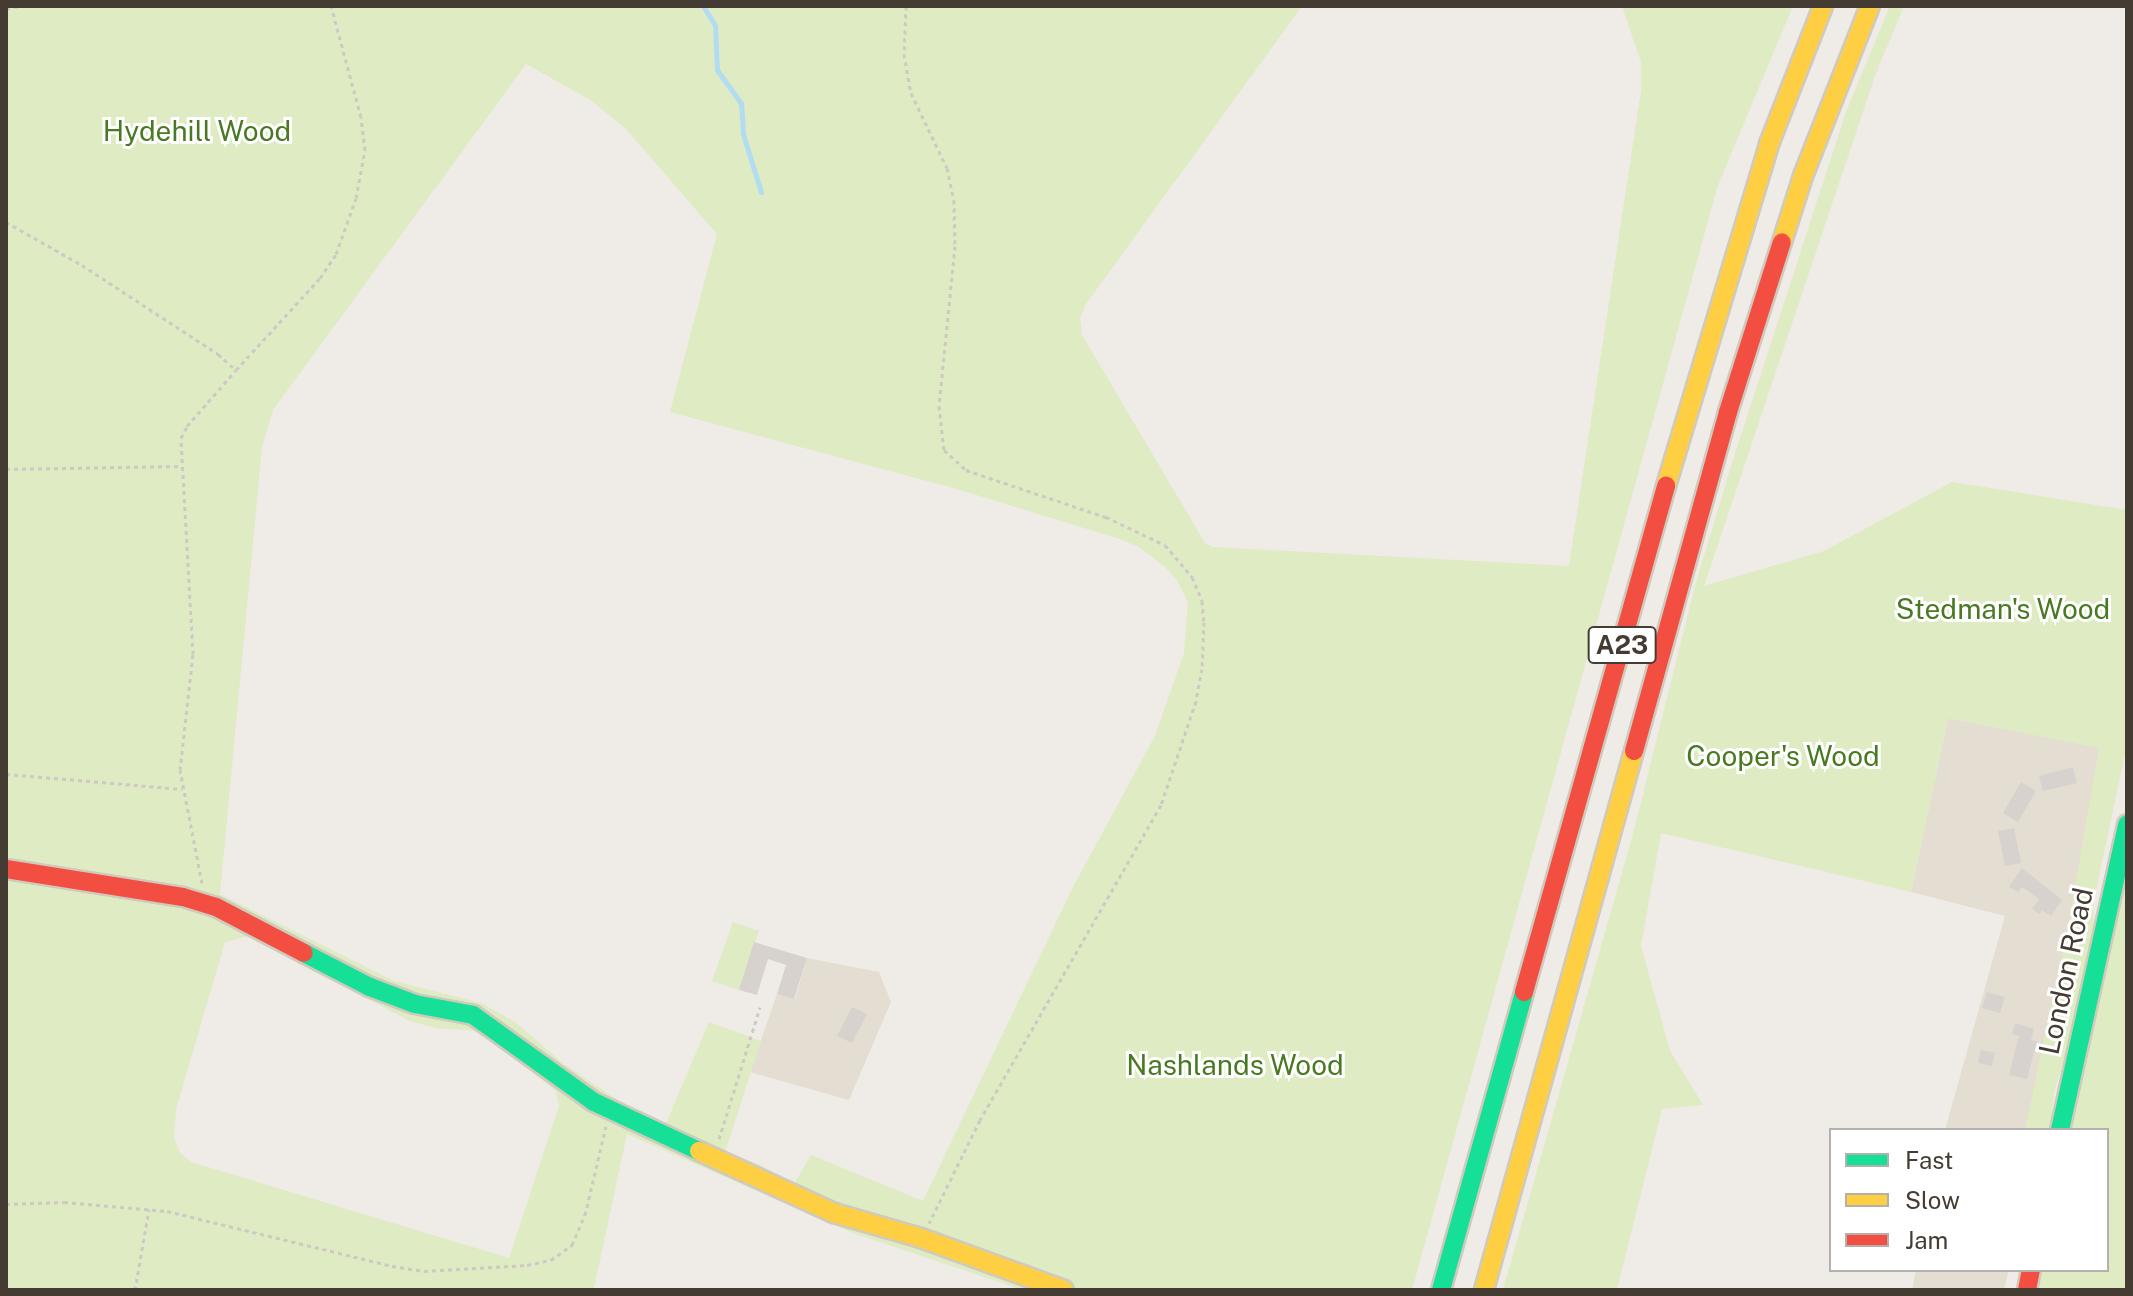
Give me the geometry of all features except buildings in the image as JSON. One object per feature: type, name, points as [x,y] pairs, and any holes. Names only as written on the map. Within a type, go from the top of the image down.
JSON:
[{"type":"main road","name":"A23","points":[[1441,1290],[1690,401],[1769,144],[1823,6]]},
{"type":"main road","name":"A23","points":[[1484,1290],[1728,412],[1803,176],[1870,6]]},
{"type":"main road","name":"London Road","points":[[2060,1128],[2127,824]]},
{"type":"main road","points":[[6,869],[205,903],[267,931],[370,987],[415,1004],[473,1015],[611,1111],[834,1213],[921,1238],[1064,1290]]},
{"type":"path","points":[[6,9],[19,6]]},
{"type":"path","points":[[205,903],[180,770],[193,654],[181,438],[187,426],[320,278],[336,254],[356,198],[365,150],[361,117],[331,6]]},
{"type":"path","points":[[906,6],[904,54],[911,93],[947,168],[954,200],[955,246],[939,406],[939,431],[944,450],[966,470],[1106,517],[1165,545],[1192,577],[1202,601],[1204,634],[1196,701],[1161,805],[980,1120],[921,1238]]},
{"type":"path","points":[[6,222],[93,272],[218,354],[236,370]]},
{"type":"path","points":[[6,469],[183,466]]},
{"type":"path","points":[[6,774],[182,789]]},
{"type":"path","points":[[714,1158],[760,1007]]},
{"type":"path","points":[[6,1204],[64,1202],[149,1209],[424,1271],[475,1270],[551,1260],[572,1245],[585,1215],[611,1111]]},
{"type":"path","points":[[135,1290],[149,1209]]},
{"type":"shaded area","points":[[1948,718],[2113,750],[2042,1128],[1946,1128],[2005,916],[1911,892]]},
{"type":"shaded area","points":[[807,958],[879,972],[891,1002],[849,1100],[750,1072],[777,994],[795,999]]},
{"type":"shaded area","points":[[1916,1272],[2008,1272],[2004,1290],[1912,1290]]},
{"type":"green space","points":[[6,6],[1302,6],[1086,304],[1080,318],[1082,335],[1205,543],[1212,547],[1569,566],[1641,91],[1641,62],[1622,6],[1793,6],[1718,185],[1412,1290],[1023,1290],[853,1233],[627,1134],[594,1288],[599,1290],[6,1290]],"holes":[[[526,64],[592,101],[626,129],[717,234],[670,412],[957,489],[1120,539],[1139,547],[1165,567],[1176,579],[1188,602],[1184,653],[1155,736],[1073,887],[923,1201],[811,1155],[794,1184],[758,1164],[725,1152],[761,1041],[709,1022],[665,1126],[631,1109],[564,1064],[515,1022],[481,1003],[394,981],[220,894],[262,447],[273,410]],[[248,936],[410,1021],[436,1028],[480,1031],[556,1091],[559,1106],[509,1258],[191,1162],[180,1153],[174,1138],[176,1109],[225,942]]]},
{"type":"green space","points":[[1890,6],[1904,6],[1876,73],[1704,586],[1824,551],[1952,482],[2127,510],[2127,744],[2094,900],[2093,941],[2074,1029],[2054,1092],[2050,1128],[2025,1128],[2070,916],[2099,748],[1948,718],[1911,892],[1661,833],[1641,946],[1670,1051],[1703,1105],[1662,1109],[1617,1290],[1503,1290],[1635,827],[1695,586],[1846,112]]},
{"type":"green space","points":[[2127,824],[2127,1290],[2027,1290],[2031,1272],[2109,1272],[2109,1128],[2060,1128]]},
{"type":"green space","points":[[733,922],[759,931],[739,990],[712,981]]},
{"type":"waterway","points":[[703,6],[715,25],[717,70],[741,103],[743,134],[761,192]]},
{"type":"traffic: fast","points":[[2060,1128],[2127,824]]},
{"type":"traffic: fast","points":[[304,953],[370,987],[415,1004],[473,1015],[594,1102],[699,1151]]},
{"type":"traffic: fast","points":[[1441,1290],[1524,992]]},
{"type":"traffic: slow","points":[[1666,486],[1769,144],[1823,6]]},
{"type":"traffic: slow","points":[[1782,242],[1803,176],[1870,6]]},
{"type":"traffic: slow","points":[[1484,1290],[1634,751]]},
{"type":"traffic: slow","points":[[699,1151],[834,1213],[921,1238],[1064,1290]]},
{"type":"traffic: jam","points":[[1634,751],[1728,412],[1782,242]]},
{"type":"traffic: jam","points":[[1524,992],[1666,486]]},
{"type":"traffic: jam","points":[[6,869],[183,897],[216,907],[304,953]]},
{"type":"traffic: jam","points":[[2027,1290],[2031,1272]]},
{"type":"park label","name":"Hydehill Wood","points":[[197,131]]},
{"type":"park label","name":"Stedman's Wood","points":[[2003,609]]},
{"type":"park label","name":"Cooper's Wood","points":[[1783,756]]},
{"type":"park label","name":"Nashlands Wood","points":[[1235,1065]]}]
